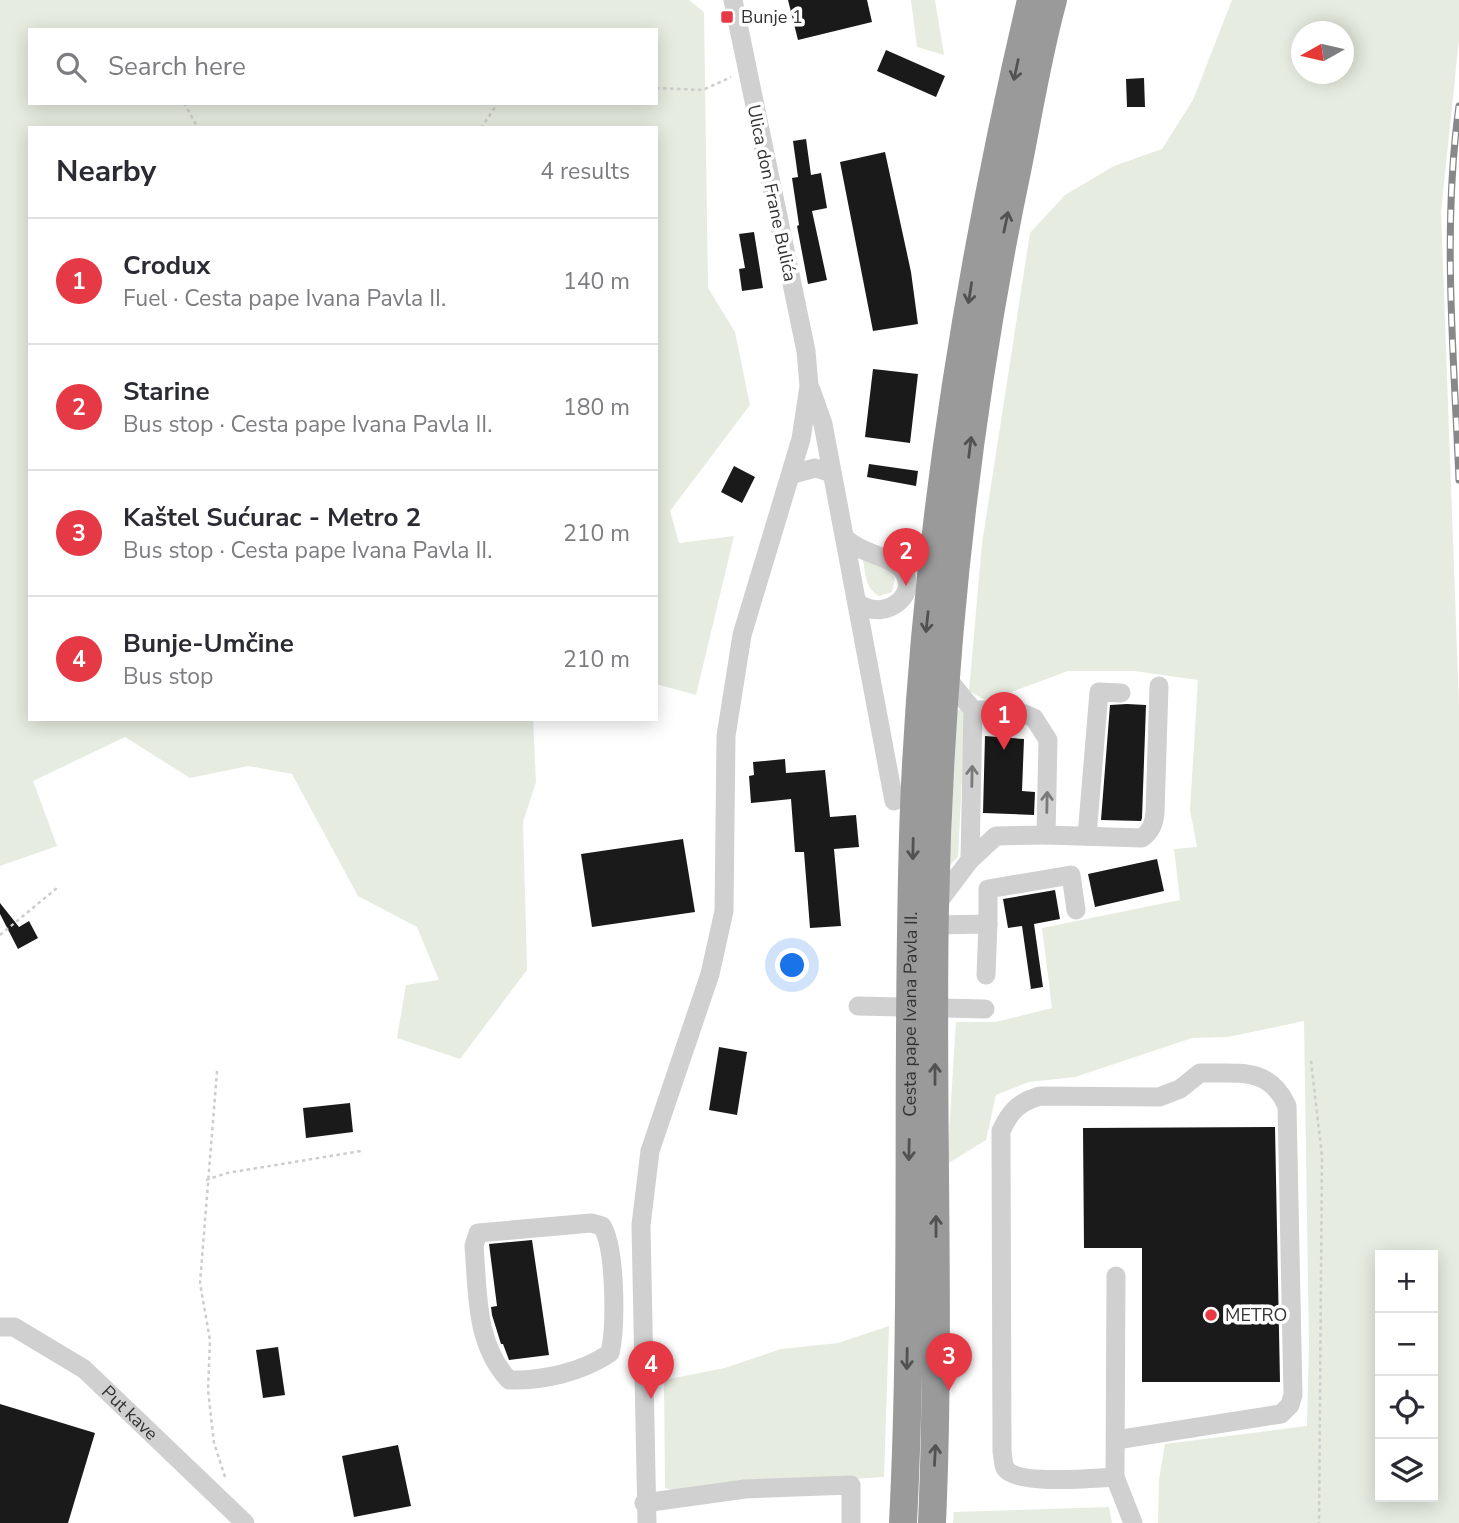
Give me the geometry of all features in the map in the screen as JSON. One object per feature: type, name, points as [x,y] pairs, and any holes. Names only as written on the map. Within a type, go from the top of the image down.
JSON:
[{"type":"highway","points":[[950,510],[975,261],[1031,0]]},
{"type":"highway","points":[[950,510],[976,392],[997,265],[1053,0]]},
{"type":"highway","name":"Cesta pape Ivana Pavla II.","points":[[932,1523],[936,1405],[935,916],[947,678],[950,510]]},
{"type":"highway","name":"Cesta pape Ivana Pavla II.","points":[[903,1523],[914,807],[922,672],[950,510]]},
{"type":"highway","points":[[891,1523],[893,1503],[905,1480]]},
{"type":"street","name":"Ulica don Frane Bulića","points":[[733,0],[806,351],[809,386]]},
{"type":"street","points":[[809,386],[818,406],[859,604],[894,802]]},
{"type":"street","points":[[647,1523],[644,1503],[640,1224],[650,1151],[710,974],[724,911],[726,736],[743,635],[793,474],[809,386]]},
{"type":"street","points":[[793,474],[815,468],[832,473]]},
{"type":"street","points":[[845,538],[859,550],[899,566],[904,575],[904,597],[898,605],[888,611],[859,604]]},
{"type":"street","points":[[947,678],[973,710],[970,859]]},
{"type":"street","points":[[988,924],[935,916],[970,859],[996,836],[1142,838],[1154,825],[1159,686]]},
{"type":"street","points":[[1087,836],[1099,692],[1121,693]]},
{"type":"street","points":[[973,710],[1015,710],[1034,718],[1048,740],[1046,835]]},
{"type":"street","points":[[986,975],[988,889],[1071,875],[1076,910]]},
{"type":"street","points":[[858,1006],[985,1010]]},
{"type":"street","points":[[1115,1477],[1028,1479],[1013,1475],[1005,1468],[1002,1440],[1002,1131],[1008,1115],[1023,1101],[1040,1096],[1159,1097],[1180,1089],[1200,1073],[1268,1079],[1279,1089],[1287,1106],[1293,1395],[1290,1405],[1281,1415],[1116,1440]]},
{"type":"street","points":[[591,1223],[602,1226],[607,1234],[612,1282],[612,1347],[610,1353],[598,1362],[554,1376],[522,1381],[509,1380],[493,1363],[483,1334],[478,1300],[474,1246],[478,1233],[591,1223]]},
{"type":"street","points":[[1116,1276],[1115,1477],[1133,1523]]},
{"type":"street","points":[[612,1282],[642,1278]]},
{"type":"street","name":"Put kave","points":[[0,1327],[14,1327],[84,1369],[240,1518]]},
{"type":"street","points":[[644,1503],[745,1489],[850,1485],[851,1523]]},
{"type":"street","points":[[636,1523],[644,1503]]},
{"type":"path","points":[[658,88],[703,90],[746,69]]},
{"type":"path","points":[[185,105],[197,126]]},
{"type":"path","points":[[482,126],[497,105]]},
{"type":"path","points":[[0,935],[57,888]]},
{"type":"path","points":[[1311,1061],[1322,1156],[1319,1523]]},
{"type":"path","points":[[216,1071],[200,1283],[210,1340],[208,1390],[214,1443],[240,1518]]},
{"type":"path","points":[[206,1180],[227,1173],[361,1151]]},
{"type":"shaded area","points":[[0,0],[689,0],[704,12],[708,288],[735,332],[750,405],[670,511],[679,543],[734,536],[696,695],[658,685],[658,126],[28,126],[28,721],[533,721],[536,782],[523,822],[527,970],[460,1059],[397,1038],[406,985],[439,980],[417,927],[358,896],[292,774],[248,766],[190,778],[125,737],[33,781],[57,846],[0,866]]},
{"type":"shaded area","points":[[911,0],[935,0],[944,55],[917,47]]},
{"type":"shaded area","points":[[1232,0],[1459,0],[1459,39],[1441,212],[1459,705],[1459,1523],[1158,1523],[1159,1480],[1165,1444],[1307,1426],[1309,1345],[1304,1021],[1228,1037],[1192,1038],[1075,1077],[1029,1082],[996,1095],[986,1140],[947,1164],[956,1022],[996,1022],[1052,1008],[1042,928],[1180,900],[1174,849],[1197,847],[1190,810],[1198,680],[1134,671],[1068,671],[987,701],[969,691],[982,544],[1030,233],[1065,195],[1114,166],[1162,149],[1193,100]]},
{"type":"shaded area","points":[[863,560],[886,566],[895,578],[892,592],[879,596],[874,593],[867,581]]},
{"type":"shaded area","points":[[961,709],[965,718],[958,857],[950,865],[956,711]]},
{"type":"shaded area","points":[[889,1326],[884,1477],[672,1490],[665,1488],[664,1380],[725,1368],[781,1349],[838,1343]]},
{"type":"shaded area","points":[[1109,1507],[1112,1523],[953,1523],[954,1512]]},
{"type":"building","points":[[788,0],[867,0],[872,22],[798,40]]},
{"type":"building","points":[[886,50],[945,76],[936,97],[877,71]]},
{"type":"building","points":[[1144,78],[1145,107],[1127,107],[1126,79]]},
{"type":"building","points":[[806,139],[811,175],[821,173],[827,208],[812,211],[827,280],[808,284],[797,226],[792,178],[798,177],[793,141]]},
{"type":"building","points":[[885,152],[911,272],[918,324],[873,331],[840,162]]},
{"type":"building","points":[[754,232],[763,288],[742,291],[739,269],[745,268],[739,234]]},
{"type":"building","points":[[873,369],[918,374],[910,443],[865,437]]},
{"type":"building","points":[[869,464],[918,471],[916,486],[867,477]]},
{"type":"building","points":[[734,466],[755,477],[742,503],[721,492]]},
{"type":"building","points":[[1110,705],[1146,705],[1142,818],[1141,821],[1101,820]]},
{"type":"building","points":[[985,736],[1024,739],[1022,791],[1035,792],[1034,815],[983,813]]},
{"type":"building","points":[[785,759],[786,773],[825,770],[830,817],[856,815],[859,847],[834,849],[841,926],[810,928],[804,852],[795,852],[791,799],[751,803],[749,776],[754,775],[753,762]]},
{"type":"building","points":[[683,839],[695,912],[592,927],[581,854]]},
{"type":"building","points":[[1157,859],[1164,891],[1095,907],[1088,874]]},
{"type":"building","points":[[1055,890],[1060,919],[1034,924],[1043,987],[1031,989],[1022,926],[1008,928],[1003,899]]},
{"type":"building","points":[[0,903],[19,927],[29,921],[38,938],[18,949],[0,914]]},
{"type":"building","points":[[719,1047],[747,1052],[737,1115],[709,1110]]},
{"type":"building","points":[[350,1103],[353,1132],[306,1138],[303,1108]]},
{"type":"building","name":"METRO","points":[[1275,1127],[1280,1382],[1142,1382],[1142,1248],[1084,1248],[1083,1128]]},
{"type":"building","points":[[532,1240],[549,1355],[509,1360],[492,1315],[491,1307],[497,1306],[489,1244]]},
{"type":"building","points":[[278,1347],[285,1395],[263,1398],[256,1350]]},
{"type":"building","points":[[0,1404],[95,1433],[68,1523],[0,1523]]},
{"type":"building","points":[[398,1445],[411,1506],[354,1517],[342,1456]]},
{"type":"railway","points":[[1459,106],[1450,246],[1459,480]]},
{"type":"place","name":"Bunje 1","points":[[727,17]]},
{"type":"place","name":"Starine","points":[[906,586]]},
{"type":"place","name":"Crodux","points":[[1004,750]]},
{"type":"place","name":"METRO","points":[[1211,1315]]},
{"type":"place","name":"Kaštel Sućurac - Metro 2","points":[[949,1391]]},
{"type":"place","name":"Bunje-Umčine","points":[[651,1399]]}]
